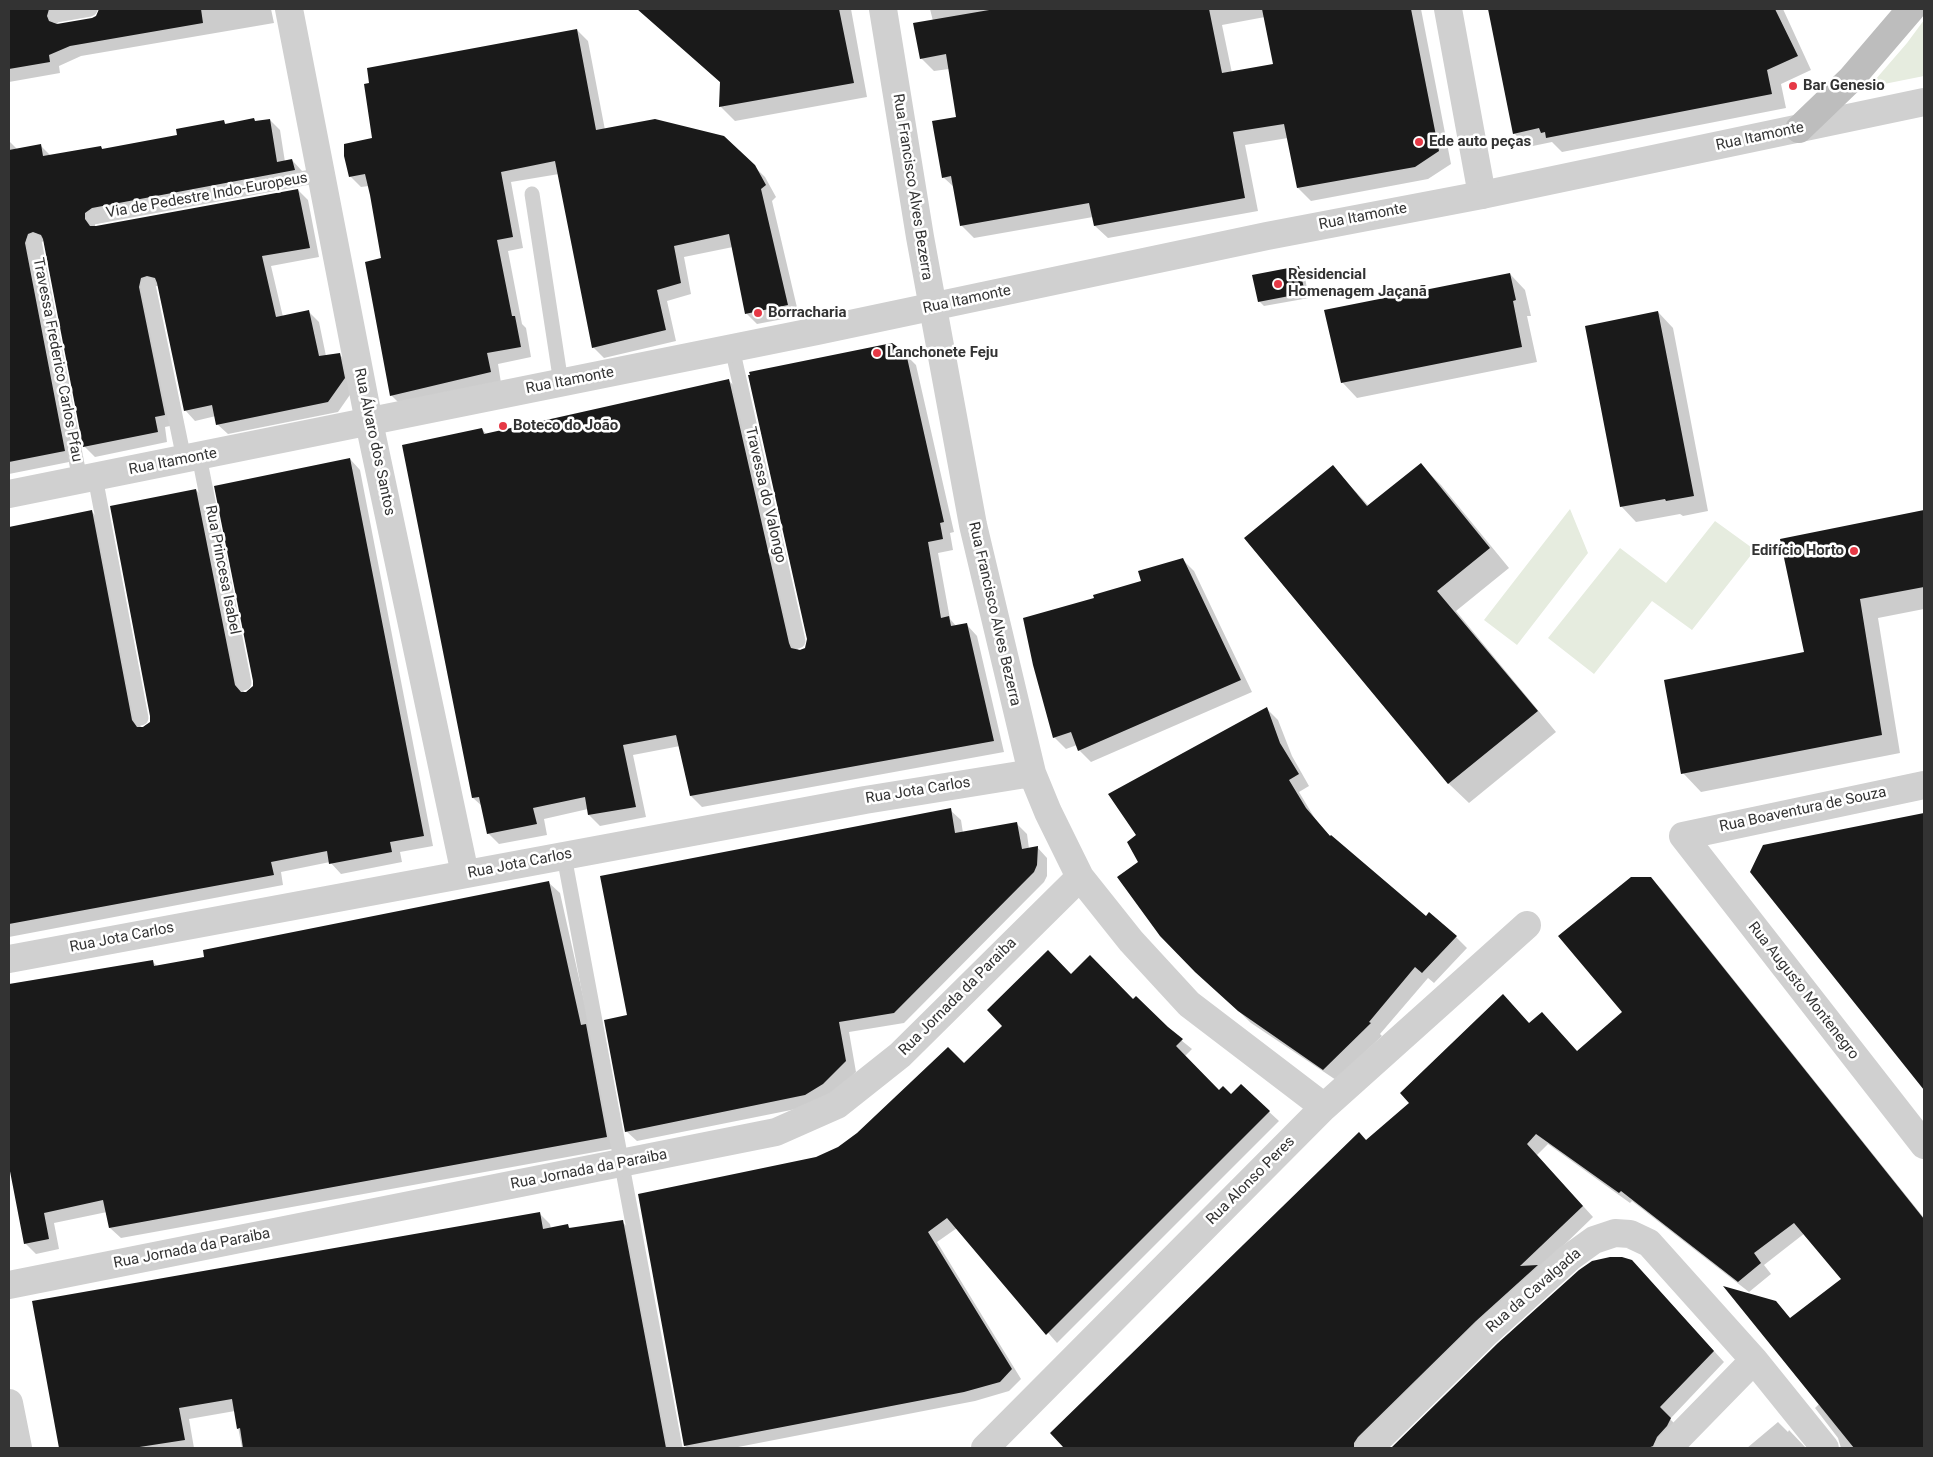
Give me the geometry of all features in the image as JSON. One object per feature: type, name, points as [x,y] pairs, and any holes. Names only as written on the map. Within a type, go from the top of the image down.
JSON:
[{"type":"main road","points":[[1799,128],[1851,79],[1911,9]]},
{"type":"street","name":"Rua Álvaro dos Santos","points":[[289,9],[369,422],[465,874]]},
{"type":"street","name":"Rua Francisco Alves Bezerra","points":[[883,9],[932,308],[973,525],[1032,773],[1048,812],[1080,877],[1131,942],[1189,1004],[1324,1107]]},
{"type":"street","points":[[1448,9],[1482,195]]},
{"type":"street","name":"Rua Itamonte","points":[[9,494],[932,308],[1267,236],[1482,195],[1924,102]]},
{"type":"street","name":"Rua Jota Carlos","points":[[9,959],[864,800],[1032,773]]},
{"type":"street","name":"Rua Boaventura de Souza","points":[[1683,836],[1924,785]]},
{"type":"street","name":"Rua Augusto Montenegro","points":[[1683,836],[1924,1145]]},
{"type":"street","name":"Rua Jornada da Paraiba","points":[[9,1285],[776,1132],[837,1105],[900,1055],[1080,877]]},
{"type":"street","name":"Rua Alonso Peres","points":[[985,1448],[1324,1107],[1527,925]]},
{"type":"street","name":"Rua da Cavalgada","points":[[1369,1448],[1487,1332],[1569,1258],[1594,1240],[1615,1233],[1630,1234],[1649,1243],[1754,1360],[1825,1448]]},
{"type":"street","points":[[1668,1448],[1754,1360]]},
{"type":"street","points":[[9,1403],[18,1448]]},
{"type":"lane","points":[[56,15],[90,9]]},
{"type":"lane","name":"Via de Pedestre Indo-Europeus","points":[[94,217],[320,175]]},
{"type":"lane","points":[[532,194],[560,384]]},
{"type":"lane","name":"Travessa Frederico Carlos Pfau","points":[[34,241],[141,718]]},
{"type":"lane","name":"Rua Princesa Isabel","points":[[148,286],[192,458],[244,683]]},
{"type":"lane","name":"Travessa do Valongo","points":[[732,348],[798,641]]},
{"type":"lane","points":[[564,856],[675,1448]]},
{"type":"shaded area","points":[[1924,20],[1924,76],[1869,87],[1907,43]]},
{"type":"shaded area","points":[[1570,509],[1588,553],[1517,645],[1484,620]]},
{"type":"shaded area","points":[[1715,521],[1755,550],[1692,630],[1652,601],[1594,674],[1548,638],[1620,548],[1666,583]]},
{"type":"building","points":[[9,9],[49,9],[47,16],[49,21],[57,24],[92,18],[96,16],[99,9],[201,9],[203,23],[70,46],[49,55],[50,62],[9,69]]},
{"type":"building","points":[[637,9],[839,9],[854,83],[719,107],[720,82]]},
{"type":"building","points":[[995,9],[1209,9],[1222,73],[1273,64],[1262,9],[1411,9],[1439,151],[1415,167],[1297,188],[1284,124],[1233,132],[1245,198],[1094,226],[1089,203],[960,226],[951,176],[942,178],[932,121],[956,117],[946,54],[920,59],[913,23]]},
{"type":"building","points":[[1488,9],[1775,9],[1798,56],[1767,70],[1772,94],[1546,138],[1545,132],[1541,133],[1539,128],[1513,134]]},
{"type":"building","points":[[577,29],[596,130],[655,119],[724,136],[755,165],[766,185],[761,189],[788,305],[745,314],[729,234],[674,246],[681,283],[657,290],[666,330],[592,348],[555,161],[501,172],[513,237],[497,240],[512,316],[515,316],[521,347],[487,353],[491,372],[390,396],[365,262],[381,258],[370,195],[365,174],[349,177],[344,156],[344,144],[372,138],[364,84],[369,83],[367,68]]},
{"type":"building","points":[[254,118],[255,121],[270,119],[277,162],[292,159],[295,170],[92,208],[85,213],[85,219],[90,226],[96,226],[298,189],[310,248],[262,256],[276,317],[309,310],[319,356],[340,353],[345,378],[328,402],[216,425],[212,405],[184,411],[157,283],[155,278],[147,276],[141,278],[139,287],[165,415],[155,417],[158,432],[83,447],[43,239],[41,235],[33,232],[28,234],[25,243],[65,451],[9,462],[9,150],[41,144],[43,156],[101,146],[102,149],[177,135],[176,129],[224,120],[225,124]]},
{"type":"building","name":"Residencial Homenagem Jaçanã","points":[[1299,266],[1305,293],[1258,302],[1252,275]]},
{"type":"building","points":[[1510,273],[1516,300],[1513,301],[1522,347],[1341,383],[1324,310]]},
{"type":"building","points":[[1658,311],[1694,496],[1620,507],[1585,326]]},
{"type":"building","points":[[892,343],[906,353],[944,522],[940,523],[943,539],[928,542],[941,618],[949,616],[951,626],[967,623],[994,741],[690,796],[676,735],[623,745],[636,807],[588,815],[585,797],[533,808],[537,824],[487,834],[479,797],[472,798],[402,445],[482,428],[484,434],[729,379],[789,643],[791,648],[800,650],[805,648],[807,639],[748,375],[750,375],[749,372]]},
{"type":"building","points":[[350,458],[424,836],[390,842],[392,852],[329,864],[327,851],[271,862],[274,875],[9,924],[9,527],[92,510],[132,720],[137,727],[143,727],[150,722],[150,716],[110,506],[196,489],[235,685],[241,692],[246,692],[253,686],[253,681],[214,486]]},
{"type":"building","points":[[1421,463],[1490,548],[1437,591],[1538,711],[1448,784],[1244,538],[1333,465],[1367,506]]},
{"type":"building","points":[[1924,510],[1924,587],[1860,599],[1882,735],[1681,774],[1664,680],[1804,652],[1780,539]]},
{"type":"building","points":[[1183,558],[1241,680],[1078,751],[1071,732],[1053,738],[1033,665],[1023,618],[1094,598],[1093,595],[1141,581],[1138,571]]},
{"type":"building","points":[[1267,707],[1280,743],[1299,774],[1289,780],[1306,808],[1330,836],[1426,916],[1429,912],[1457,936],[1422,973],[1415,967],[1369,1022],[1371,1023],[1323,1070],[1238,1011],[1195,972],[1160,936],[1117,877],[1138,862],[1127,842],[1136,835],[1108,794]]},
{"type":"building","points":[[951,808],[955,833],[1017,822],[1022,849],[1038,846],[1037,865],[1034,872],[894,1013],[839,1022],[846,1061],[823,1084],[805,1095],[625,1132],[604,1020],[627,1015],[600,876]]},
{"type":"building","points":[[1924,813],[1924,1090],[1750,872],[1763,845]]},
{"type":"building","points":[[1631,877],[1651,877],[1924,1219],[1924,1448],[1854,1448],[1723,1286],[1776,1301],[1790,1318],[1841,1279],[1794,1223],[1754,1253],[1761,1263],[1738,1282],[1621,1191],[1619,1193],[1536,1134],[1527,1144],[1583,1206],[1520,1266],[1538,1265],[1476,1321],[1358,1437],[1354,1443],[1354,1448],[1064,1448],[1050,1433],[1359,1132],[1366,1140],[1409,1103],[1400,1093],[1503,994],[1529,1023],[1542,1012],[1577,1051],[1622,1012],[1558,936]]},
{"type":"building","points":[[549,881],[581,1025],[586,1024],[607,1137],[109,1228],[103,1200],[44,1213],[49,1239],[24,1244],[9,1166],[9,984],[153,960],[154,966],[204,957],[203,950]]},
{"type":"building","points":[[1048,950],[1071,974],[1090,955],[1133,999],[1136,996],[1183,1039],[1176,1046],[1219,1090],[1223,1086],[1231,1094],[1241,1084],[1270,1111],[1046,1335],[947,1218],[928,1232],[1012,1369],[1000,1382],[964,1392],[684,1446],[638,1194],[816,1157],[838,1147],[857,1133],[948,1047],[964,1063],[1002,1026],[987,1010]]},
{"type":"building","points":[[540,1212],[543,1229],[568,1224],[569,1228],[623,1220],[666,1448],[243,1448],[240,1428],[237,1429],[232,1399],[179,1408],[185,1440],[133,1448],[59,1448],[32,1301]]},
{"type":"building","points":[[1610,1257],[1622,1257],[1632,1260],[1714,1351],[1660,1407],[1671,1418],[1667,1426],[1657,1437],[1653,1446],[1648,1448],[1391,1448],[1498,1343],[1579,1270],[1592,1261]]},
{"type":"place","name":"Bar Genesio","points":[[1793,86]]},
{"type":"place","name":"Ede auto peças","points":[[1419,142]]},
{"type":"place","name":"Residencial Homenagem Jaçanã","points":[[1278,284]]},
{"type":"place","name":"Borracharia","points":[[758,313]]},
{"type":"place","name":"Lanchonete Feju","points":[[877,353]]},
{"type":"place","name":"Boteco do João","points":[[503,426]]},
{"type":"place","name":"Edifício Horto","points":[[1854,551]]}]
